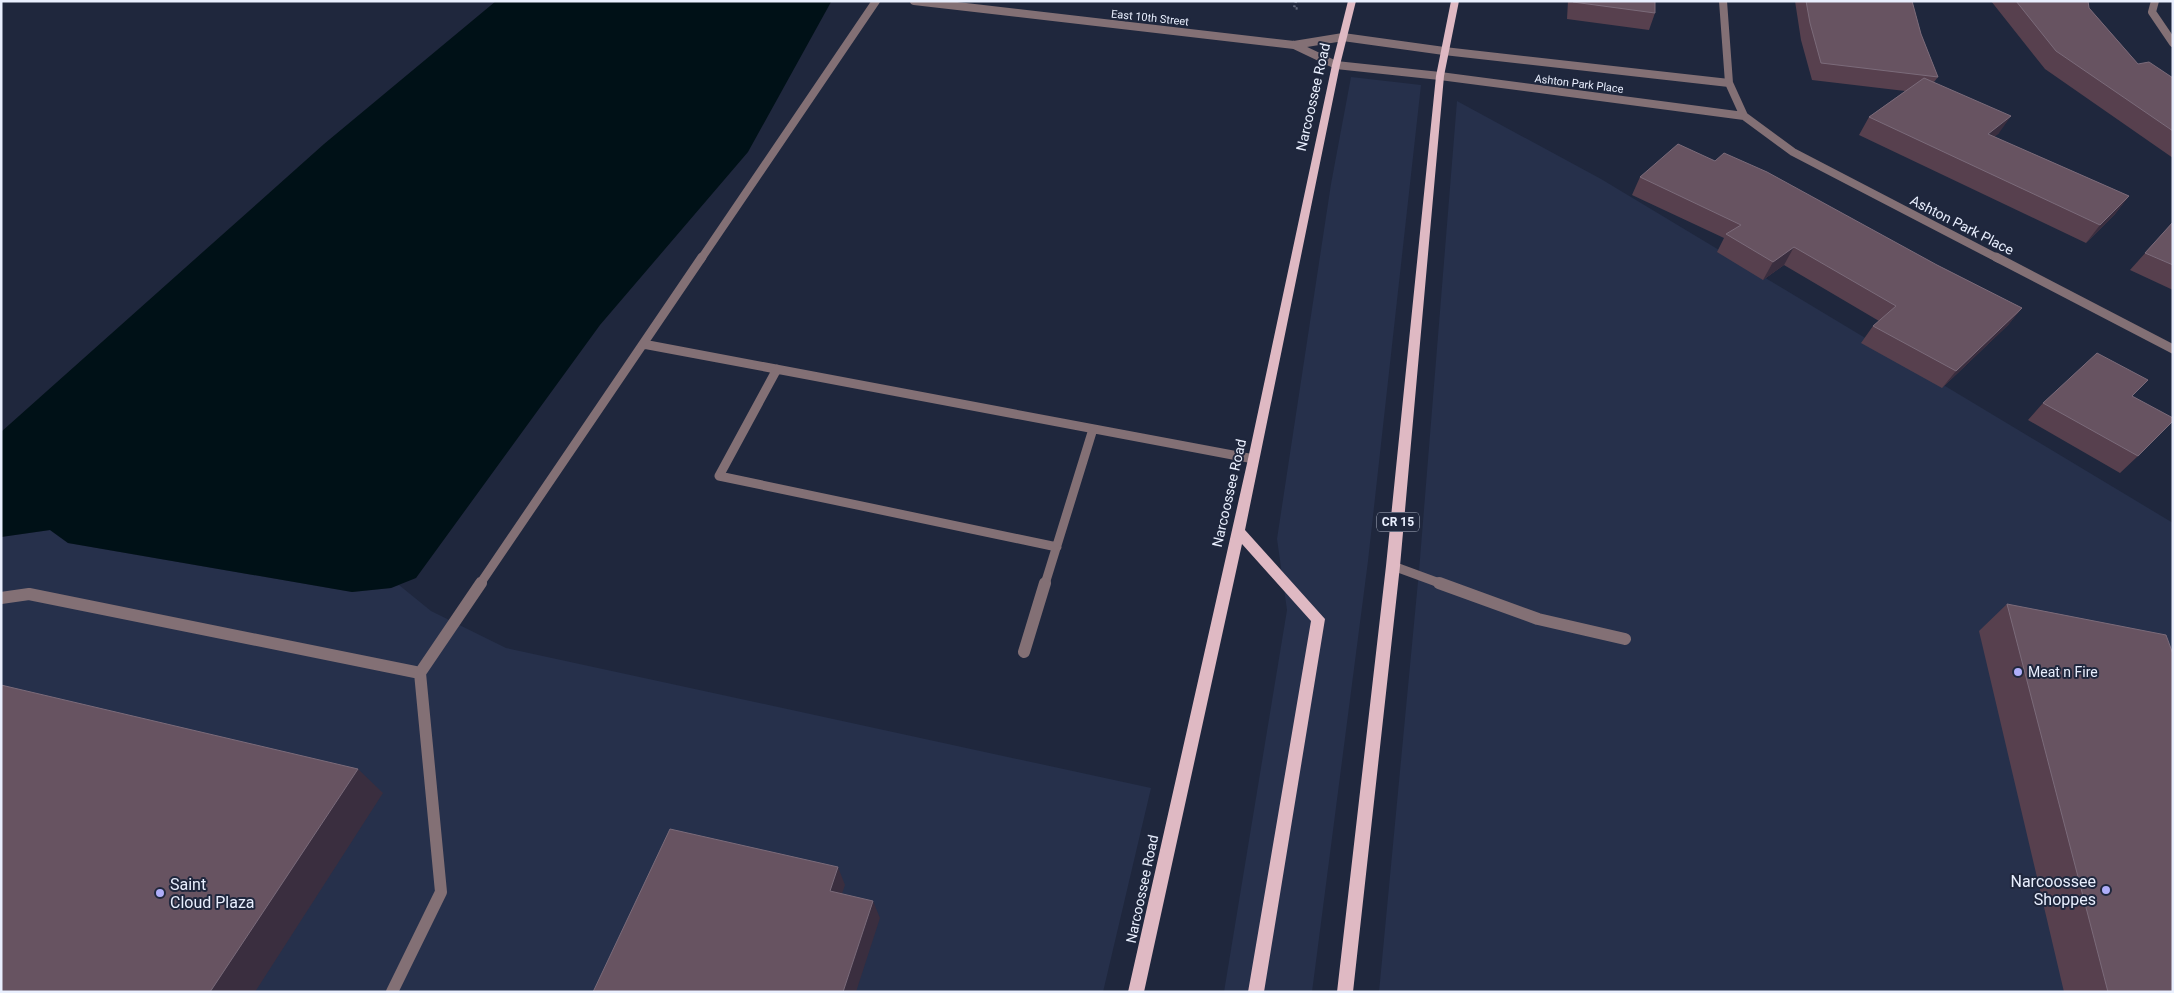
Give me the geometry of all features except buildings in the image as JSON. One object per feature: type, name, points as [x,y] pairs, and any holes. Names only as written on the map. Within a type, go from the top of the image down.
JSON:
[{"type":"main road","name":"Narcoossee Road","points":[[1136,992],[1254,459],[1336,64],[1352,1]]},
{"type":"main road","name":"CR 15","points":[[1345,992],[1393,566],[1440,76],[1455,1]]},
{"type":"main road","points":[[1237,530],[1318,619],[1256,992]]},
{"type":"street","points":[[392,992],[441,892],[420,673],[876,1]]},
{"type":"street","name":"East 10th Street","points":[[914,1],[1294,45],[1343,37],[1444,51]]},
{"type":"street","name":"Ashton Park Place","points":[[1722,1],[1729,84],[1744,116],[1793,152],[2173,349]]},
{"type":"street","points":[[2155,1],[2152,12],[2173,43]]},
{"type":"street","name":"East 10th Street","points":[[1294,45],[1336,64],[1440,76]]},
{"type":"street","name":"Ashton Park Place","points":[[1444,51],[1729,84]]},
{"type":"street","name":"Ashton Park Place","points":[[1440,76],[1744,116]]},
{"type":"street","points":[[643,344],[1254,459]]},
{"type":"street","points":[[776,369],[719,476],[1057,547]]},
{"type":"street","points":[[1024,652],[1092,429]]},
{"type":"street","points":[[1393,566],[1538,619],[1625,639]]},
{"type":"street","points":[[1,598],[29,594],[420,673]]},
{"type":"path","points":[[1296,1],[1294,8],[1300,9]]},
{"type":"shaded area","points":[[496,1],[831,2],[748,152],[600,325],[416,578],[391,588],[352,592],[68,543],[50,530],[1,537],[1,432],[324,144]]},
{"type":"shaded area","points":[[1351,77],[1421,85],[1368,561],[1312,992],[1224,992],[1287,610],[1277,539],[1331,184]]},
{"type":"shaded area","points":[[1457,101],[1601,179],[2173,523],[2173,992],[1379,992],[1419,571]]},
{"type":"shaded area","points":[[50,530],[68,543],[352,592],[391,588],[399,585],[431,611],[506,648],[1151,788],[1103,992],[1,992],[1,537]]},
{"type":"place","name":"Meat n Fire","points":[[2018,672]]},
{"type":"place","name":"Narcoossee Shoppes","points":[[2106,890]]},
{"type":"place","name":"Saint Cloud Plaza","points":[[160,893]]}]
